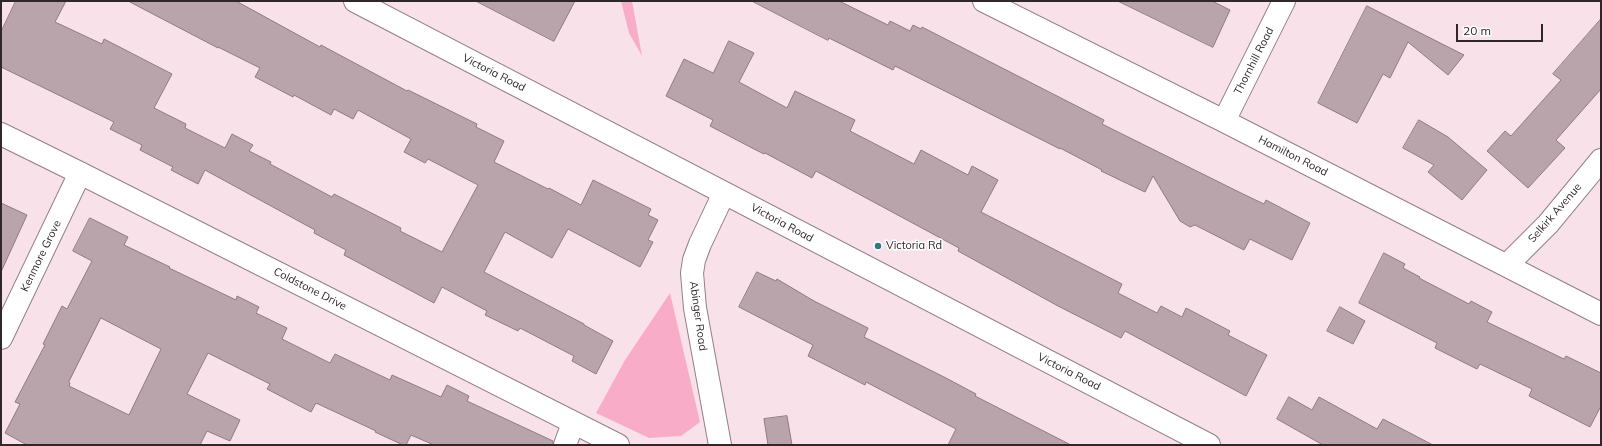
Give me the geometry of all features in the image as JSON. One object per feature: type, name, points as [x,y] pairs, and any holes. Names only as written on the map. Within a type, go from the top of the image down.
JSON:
[{"type":"street","name":"Victoria Road","points":[[355,1],[1209,445]]},
{"type":"street","name":"Hamilton Road","points":[[984,1],[1224,121],[1601,314]]},
{"type":"street","name":"Thornhill Road","points":[[1224,121],[1284,1]]},
{"type":"street","name":"Coldstone Drive","points":[[1,134],[618,445]]},
{"type":"street","name":"Selkirk Avenue","points":[[1507,265],[1548,224],[1601,160]]},
{"type":"street","name":"Kenmore Grove","points":[[1,338],[80,173]]},
{"type":"street","name":"Abinger Road","points":[[720,445],[695,308],[692,273],[694,260],[700,244],[724,193]]},
{"type":"street","points":[[565,445],[573,423]]},
{"type":"shaded area","points":[[621,1],[632,1],[642,56],[629,33]]},
{"type":"shaded area","points":[[670,293],[700,422],[681,436],[649,438],[596,413],[625,360]]},
{"type":"building","points":[[16,1],[66,1],[55,22],[102,44],[104,39],[172,74],[154,108],[186,124],[185,128],[225,148],[232,134],[253,145],[249,151],[271,162],[270,164],[332,197],[334,194],[401,228],[400,231],[442,252],[478,185],[428,159],[425,163],[404,152],[411,139],[358,110],[353,119],[334,109],[331,115],[294,95],[293,97],[255,77],[260,68],[128,1],[236,1],[320,47],[321,45],[407,91],[408,90],[477,124],[476,127],[504,141],[494,162],[581,205],[593,180],[651,209],[648,215],[658,220],[648,240],[653,242],[640,267],[568,229],[552,258],[505,232],[484,272],[584,324],[613,341],[596,374],[572,361],[574,356],[520,328],[518,331],[485,315],[487,311],[442,287],[434,303],[344,255],[346,250],[314,233],[315,230],[205,170],[198,184],[171,170],[173,167],[140,150],[142,145],[110,129],[114,122],[1,67],[1,32]]},
{"type":"building","points":[[476,1],[575,1],[554,41]]},
{"type":"building","points":[[752,1],[839,1],[888,25],[890,21],[910,31],[913,25],[921,29],[922,27],[1104,120],[1102,124],[1264,204],[1266,200],[1310,223],[1292,260],[1250,239],[1244,250],[1195,225],[1190,227],[1180,221],[1153,176],[1145,192],[895,66],[893,70],[829,38],[828,40]]},
{"type":"building","points":[[1118,1],[1212,1],[1230,10],[1213,47]]},
{"type":"building","points":[[1367,6],[1464,55],[1448,75],[1408,42],[1390,78],[1383,74],[1357,123],[1318,103]]},
{"type":"building","points":[[1601,19],[1601,89],[1556,140],[1565,148],[1528,188],[1487,151],[1505,131],[1511,136],[1561,80],[1553,74]]},
{"type":"building","points":[[729,41],[754,53],[739,82],[787,108],[795,91],[855,120],[850,131],[914,164],[921,150],[968,175],[972,166],[998,180],[981,212],[1122,284],[1118,293],[1157,313],[1161,306],[1182,317],[1186,308],[1230,331],[1228,335],[1267,355],[1246,396],[1125,331],[1121,338],[1058,306],[958,251],[959,248],[816,171],[812,178],[765,153],[764,154],[752,148],[710,126],[713,120],[666,96],[684,59],[713,73]]},
{"type":"building","points":[[1419,120],[1448,137],[1487,170],[1462,200],[1428,172],[1434,165],[1403,148]]},
{"type":"building","points":[[1,203],[27,215],[1,272]]},
{"type":"building","points":[[90,218],[128,237],[124,245],[236,300],[237,296],[259,307],[256,313],[287,328],[282,339],[330,363],[335,354],[390,380],[392,375],[441,397],[447,385],[469,396],[467,401],[553,441],[553,445],[434,445],[411,435],[406,445],[403,445],[316,403],[311,412],[267,389],[270,384],[208,353],[187,394],[240,420],[230,441],[207,431],[200,445],[27,445],[5,433],[20,404],[15,402],[45,345],[43,344],[62,306],[67,309],[92,261],[73,251]],"holes":[[[101,318],[161,349],[129,415],[69,386],[69,382]]]},
{"type":"building","points":[[1384,253],[1405,264],[1403,268],[1420,277],[1419,278],[1469,304],[1471,301],[1492,312],[1487,322],[1564,359],[1566,356],[1601,373],[1601,406],[1590,427],[1529,396],[1532,389],[1480,364],[1477,369],[1435,348],[1437,343],[1359,303]]},
{"type":"building","points":[[757,272],[776,281],[777,279],[814,301],[868,328],[864,337],[946,378],[976,394],[975,396],[1071,445],[948,445],[956,429],[866,382],[865,385],[808,356],[813,345],[739,307]]},
{"type":"building","points":[[1340,307],[1365,321],[1353,344],[1327,331]]},
{"type":"building","points":[[1289,397],[1312,410],[1319,397],[1377,429],[1383,419],[1433,445],[1323,445],[1277,419]]},
{"type":"building","points":[[787,416],[792,445],[768,445],[764,419]]},
{"type":"place","name":"Victoria Rd","points":[[878,246]]}]
